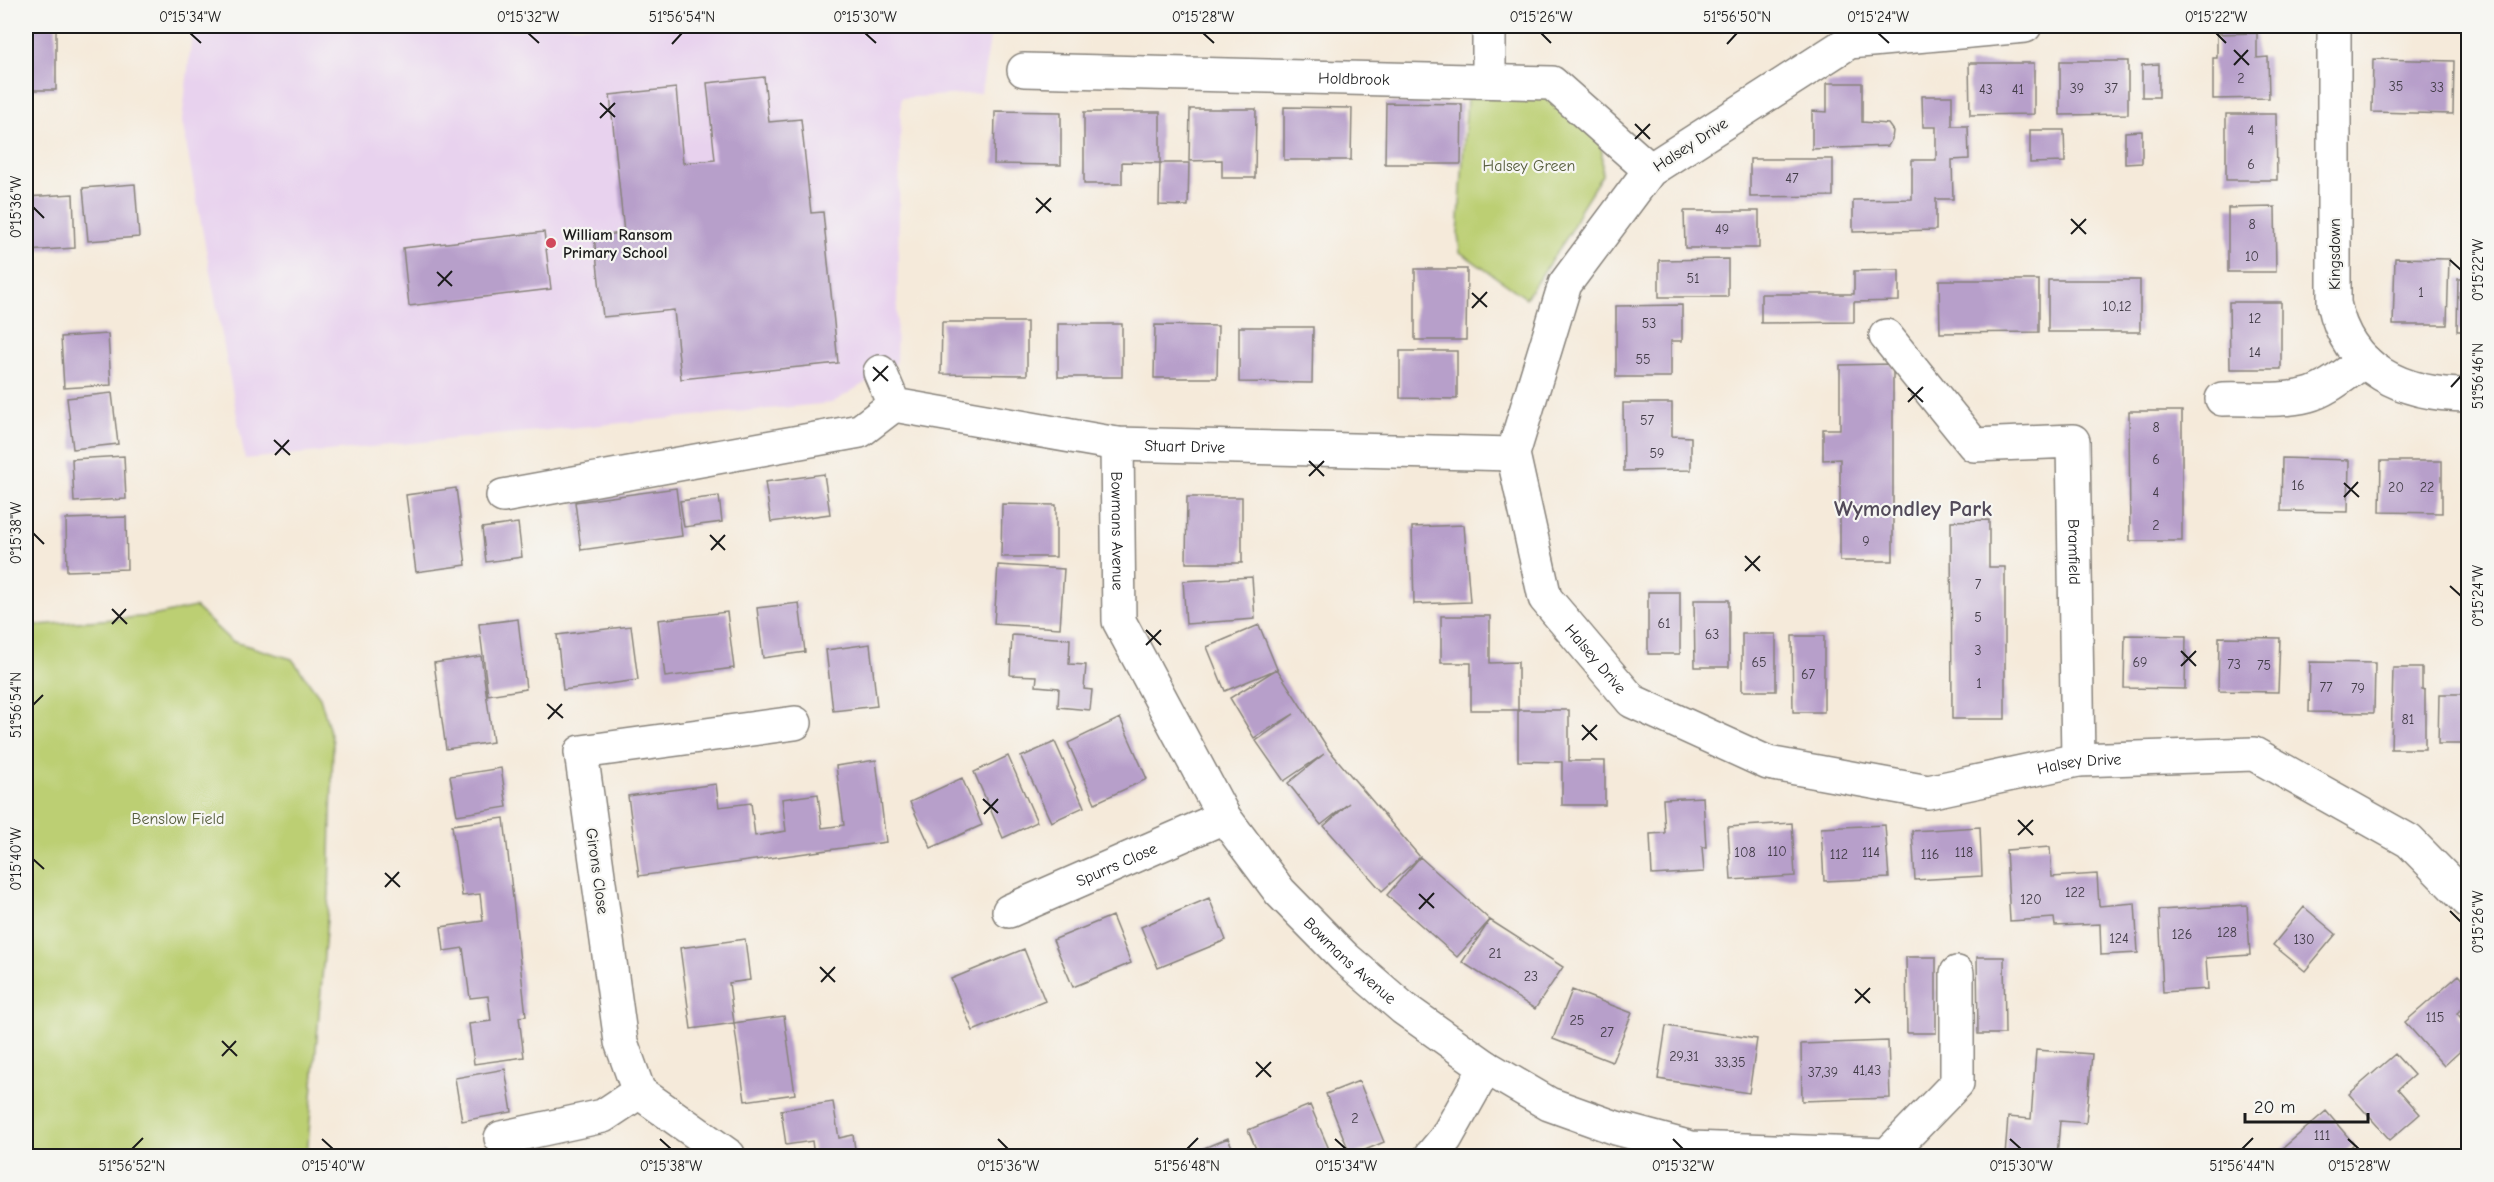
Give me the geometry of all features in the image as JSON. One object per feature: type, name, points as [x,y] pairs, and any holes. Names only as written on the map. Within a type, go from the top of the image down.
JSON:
[{"type":"street","points":[[1489,26],[1489,81]]},
{"type":"street","name":"Halsey Drive","points":[[2025,26],[1849,42],[1650,170],[1565,284],[1513,454],[1545,598],[1632,701],[1768,763],[1928,792],[2078,760],[2254,754],[2409,841],[2464,885]]},
{"type":"street","name":"Kingsdown","points":[[2334,26],[2334,303],[2338,320],[2346,338],[2365,361],[2380,374],[2411,389],[2445,395],[2469,395]]},
{"type":"street","name":"Holdbrook","points":[[1024,70],[1552,83],[1650,170]]},
{"type":"street","name":"Bramfield","points":[[1886,336],[1974,445],[2073,441],[2078,760]]},
{"type":"street","points":[[2222,399],[2285,398],[2308,395],[2322,389],[2365,361]]},
{"type":"street","points":[[503,496],[860,431],[894,405],[880,372]]},
{"type":"street","name":"Stuart Drive","points":[[894,405],[1117,444],[1513,454]]},
{"type":"street","name":"Bowmans Avenue","points":[[1117,444],[1119,621],[1224,817],[1280,892],[1344,957],[1403,1008],[1486,1067],[1549,1104],[1616,1128],[1691,1148],[1887,1155],[1957,1083],[1957,973]]},
{"type":"street","name":"Girons Close","points":[[639,1092],[621,1042],[581,752],[795,723]]},
{"type":"street","name":"Spurrs Close","points":[[1009,911],[1224,817]]},
{"type":"street","points":[[1431,1156],[1446,1138],[1486,1067]]},
{"type":"street","points":[[501,1138],[603,1116],[639,1092],[729,1156]]},
{"type":"shaded area","name":"William Ransom Primary School","points":[[193,26],[992,26],[981,93],[901,98],[896,364],[832,403],[245,459],[182,121]]},
{"type":"green space","name":"Halsey Green","points":[[1496,89],[1544,93],[1597,134],[1602,150],[1602,175],[1581,208],[1571,231],[1526,298],[1460,252],[1458,234],[1467,98]]},
{"type":"green space","name":"Benslow Field","points":[[195,607],[231,641],[292,659],[320,697],[333,742],[329,895],[307,1156],[26,1156],[26,626],[152,616]]},
{"type":"building","points":[[26,26],[56,26],[56,90],[26,90]]},
{"type":"building","points":[[2257,33],[2257,58],[2268,57],[2269,98],[2213,99],[2213,58],[2217,58],[2217,34]]},
{"type":"building","points":[[2373,59],[2454,61],[2453,114],[2372,112]]},
{"type":"building","points":[[2060,61],[2128,61],[2128,114],[2060,115]]},
{"type":"building","points":[[1969,63],[2034,63],[2034,114],[1970,115]]},
{"type":"building","points":[[2159,64],[2159,97],[2142,97],[2142,65]]},
{"type":"building","points":[[764,77],[769,122],[801,119],[811,213],[823,212],[838,363],[681,379],[674,310],[603,317],[594,236],[624,233],[610,95],[676,88],[683,163],[715,160],[707,83]]},
{"type":"building","points":[[1827,83],[1862,83],[1862,122],[1888,124],[1893,131],[1888,146],[1812,149],[1812,111],[1827,112]]},
{"type":"building","points":[[1922,96],[1952,96],[1952,126],[1968,126],[1969,159],[1952,160],[1953,199],[1936,199],[1936,230],[1853,232],[1853,200],[1912,199],[1912,160],[1936,160],[1936,127],[1923,127]]},
{"type":"building","points":[[1386,103],[1462,104],[1461,164],[1385,164]]},
{"type":"building","points":[[1284,107],[1352,108],[1351,160],[1284,160]]},
{"type":"building","points":[[1190,109],[1256,109],[1255,178],[1222,178],[1222,160],[1189,161]]},
{"type":"building","points":[[995,111],[1061,112],[1061,165],[994,164]]},
{"type":"building","points":[[1084,112],[1160,112],[1160,163],[1122,162],[1122,184],[1084,184]]},
{"type":"building","points":[[2226,114],[2276,114],[2277,180],[2226,180]]},
{"type":"building","points":[[2030,130],[2064,130],[2065,162],[2030,163]]},
{"type":"building","points":[[2142,131],[2142,163],[2125,164],[2125,132]]},
{"type":"building","points":[[1750,159],[1833,159],[1833,196],[1750,197]]},
{"type":"building","points":[[1160,163],[1189,163],[1188,206],[1159,205]]},
{"type":"building","points":[[135,184],[139,237],[88,241],[83,188]]},
{"type":"building","points":[[73,194],[75,248],[26,251],[26,197]]},
{"type":"building","points":[[2275,207],[2276,272],[2228,272],[2228,208]]},
{"type":"building","points":[[1684,211],[1759,211],[1759,248],[1685,248]]},
{"type":"building","points":[[544,232],[551,289],[409,306],[403,248]]},
{"type":"building","points":[[2395,258],[2449,259],[2447,325],[2393,325]]},
{"type":"building","points":[[1728,259],[1728,297],[1659,297],[1659,260]]},
{"type":"building","points":[[1415,269],[1467,269],[1466,340],[1415,340]]},
{"type":"building","points":[[1899,270],[1899,301],[1854,302],[1854,322],[1761,323],[1761,294],[1854,294],[1854,271]]},
{"type":"building","points":[[2458,279],[2468,279],[2468,331],[2457,331]]},
{"type":"building","points":[[1939,280],[2039,280],[2039,332],[1940,333]]},
{"type":"building","points":[[2048,280],[2140,280],[2140,332],[2048,332]]},
{"type":"building","points":[[2229,302],[2281,302],[2281,369],[2230,369]]},
{"type":"building","points":[[1682,305],[1682,341],[1671,341],[1671,377],[1616,377],[1616,306]]},
{"type":"building","points":[[942,322],[1027,322],[1027,375],[941,374]]},
{"type":"building","points":[[1058,324],[1122,324],[1122,377],[1058,377]]},
{"type":"building","points":[[1155,325],[1218,326],[1217,378],[1154,378]]},
{"type":"building","points":[[1239,327],[1313,327],[1312,383],[1239,382]]},
{"type":"building","points":[[108,334],[111,385],[64,388],[61,337]]},
{"type":"building","points":[[1400,351],[1457,351],[1457,399],[1400,398]]},
{"type":"building","points":[[1893,364],[1893,561],[1840,561],[1840,459],[1823,460],[1823,429],[1840,429],[1840,365]]},
{"type":"building","points":[[112,393],[118,444],[73,449],[67,398]]},
{"type":"building","points":[[1623,403],[1672,403],[1672,436],[1691,437],[1691,470],[1624,471]]},
{"type":"building","points":[[2129,411],[2182,411],[2182,541],[2130,541]]},
{"type":"building","points":[[124,456],[126,499],[74,502],[72,459]]},
{"type":"building","points":[[2282,458],[2349,460],[2348,512],[2281,511]]},
{"type":"building","points":[[2381,461],[2442,461],[2442,513],[2380,512]]},
{"type":"building","points":[[824,474],[830,514],[771,522],[765,482]]},
{"type":"building","points":[[456,488],[466,565],[416,572],[406,495]]},
{"type":"building","points":[[676,488],[682,536],[581,550],[575,502]]},
{"type":"building","points":[[719,496],[722,522],[684,527],[680,501]]},
{"type":"building","points":[[1187,497],[1242,497],[1242,563],[1186,563]]},
{"type":"building","points":[[1002,504],[1056,505],[1056,557],[1001,557]]},
{"type":"building","points":[[126,517],[127,569],[67,571],[66,519]]},
{"type":"building","points":[[1989,520],[1989,567],[2005,567],[2005,719],[1952,719],[1951,521]]},
{"type":"building","points":[[518,523],[522,557],[486,562],[482,528]]},
{"type":"building","points":[[1464,525],[1470,602],[1414,604],[1412,527]]},
{"type":"building","points":[[998,565],[1064,569],[1060,628],[994,624]]},
{"type":"building","points":[[1252,577],[1255,619],[1186,624],[1183,581]]},
{"type":"building","points":[[1648,592],[1680,592],[1680,654],[1648,654]]},
{"type":"building","points":[[1694,600],[1729,600],[1729,667],[1695,667]]},
{"type":"building","points":[[799,603],[805,652],[763,658],[757,608]]},
{"type":"building","points":[[727,612],[734,668],[665,677],[658,620]]},
{"type":"building","points":[[1441,616],[1490,616],[1490,663],[1518,662],[1518,710],[1471,710],[1471,663],[1441,663]]},
{"type":"building","points":[[518,619],[526,689],[488,695],[479,624]]},
{"type":"building","points":[[1259,625],[1277,669],[1225,691],[1207,647]]},
{"type":"building","points":[[631,626],[638,680],[563,690],[557,635]]},
{"type":"building","points":[[1742,634],[1776,634],[1776,691],[1742,691]]},
{"type":"building","points":[[1012,635],[1070,639],[1069,664],[1086,665],[1084,689],[1092,690],[1090,710],[1058,707],[1059,688],[1036,686],[1037,676],[1010,675]]},
{"type":"building","points":[[2125,635],[2186,636],[2185,689],[2124,688]]},
{"type":"building","points":[[1792,636],[1824,636],[1824,712],[1793,712]]},
{"type":"building","points":[[2219,637],[2280,638],[2278,692],[2218,691]]},
{"type":"building","points":[[870,644],[877,706],[833,711],[826,650]]},
{"type":"building","points":[[481,656],[493,742],[446,749],[434,663]]},
{"type":"building","points":[[2310,662],[2375,663],[2374,713],[2309,712]]},
{"type":"building","points":[[2393,668],[2422,668],[2422,689],[2425,690],[2425,749],[2391,749]]},
{"type":"building","points":[[1277,669],[1329,750],[1420,857],[1382,891],[1324,826],[1349,803],[1321,825],[1288,783],[1324,754],[1284,781],[1256,741],[1294,714],[1254,738],[1230,698]]},
{"type":"building","points":[[2439,694],[2468,694],[2468,744],[2438,744]]},
{"type":"building","points":[[1518,710],[1569,710],[1569,761],[1605,761],[1605,805],[1562,805],[1562,762],[1518,761]]},
{"type":"building","points":[[1120,718],[1147,779],[1095,803],[1068,743]]},
{"type":"building","points":[[1055,742],[1084,807],[1051,822],[1021,757]]},
{"type":"building","points":[[1008,756],[1037,822],[1003,838],[974,772]]},
{"type":"building","points":[[876,760],[886,842],[639,876],[628,796],[716,784],[719,807],[751,803],[755,836],[786,831],[782,799],[818,794],[822,828],[844,825],[836,766]]},
{"type":"building","points":[[501,768],[507,807],[457,815],[450,776]]},
{"type":"building","points":[[962,778],[982,825],[931,848],[910,802]]},
{"type":"building","points":[[1703,797],[1706,847],[1702,847],[1704,872],[1652,875],[1650,834],[1665,833],[1663,799]]},
{"type":"building","points":[[504,818],[526,1016],[519,1017],[524,1057],[474,1064],[469,1024],[491,1021],[488,996],[470,998],[463,948],[444,951],[441,927],[483,921],[480,894],[462,896],[452,825]]},
{"type":"building","points":[[1792,823],[1795,876],[1731,880],[1728,827]]},
{"type":"building","points":[[1885,825],[1889,878],[1824,881],[1821,828]]},
{"type":"building","points":[[1980,827],[1982,876],[1915,880],[1912,831]]},
{"type":"building","points":[[2050,847],[2052,877],[2097,874],[2099,906],[2135,903],[2138,953],[2101,955],[2100,924],[2055,926],[2054,918],[2010,921],[2006,850]]},
{"type":"building","points":[[1420,857],[1490,920],[1457,957],[1387,895]]},
{"type":"building","points":[[1209,898],[1226,940],[1158,968],[1141,927]]},
{"type":"building","points":[[2247,905],[2250,955],[2206,958],[2208,989],[2163,992],[2159,910]]},
{"type":"building","points":[[2304,907],[2336,934],[2305,971],[2273,945]]},
{"type":"building","points":[[1112,916],[1131,963],[1073,987],[1053,940]]},
{"type":"building","points":[[1490,920],[1563,967],[1535,1009],[1462,962]]},
{"type":"building","points":[[745,939],[750,980],[729,983],[734,1023],[691,1029],[680,948]]},
{"type":"building","points":[[1024,949],[1045,1001],[973,1031],[951,979]]},
{"type":"building","points":[[1906,957],[1936,957],[1936,1033],[1907,1033]]},
{"type":"building","points":[[1977,957],[2004,957],[2005,1034],[1978,1034]]},
{"type":"building","points":[[2459,975],[2468,985],[2468,1003],[2457,1013],[2468,1027],[2468,1044],[2444,1066],[2405,1022]]},
{"type":"building","points":[[1572,990],[1632,1013],[1612,1062],[1553,1039]]},
{"type":"building","points":[[784,1016],[795,1094],[745,1101],[734,1023]]},
{"type":"building","points":[[1666,1026],[1757,1039],[1749,1093],[1658,1079]]},
{"type":"building","points":[[1888,1041],[1890,1098],[1802,1101],[1801,1044]]},
{"type":"building","points":[[2036,1050],[2092,1054],[2086,1123],[2060,1121],[2057,1156],[2005,1156],[2008,1117],[2031,1119]]},
{"type":"building","points":[[2395,1054],[2414,1075],[2398,1089],[2420,1114],[2390,1140],[2349,1094]]},
{"type":"building","points":[[505,1069],[512,1112],[462,1121],[455,1078]]},
{"type":"building","points":[[1359,1081],[1384,1142],[1351,1156],[1326,1094]]},
{"type":"building","points":[[833,1102],[839,1138],[853,1135],[856,1156],[814,1156],[812,1141],[786,1145],[781,1110]]},
{"type":"building","points":[[1310,1105],[1332,1156],[1259,1156],[1248,1130]]},
{"type":"building","points":[[2326,1111],[2354,1144],[2340,1156],[2279,1156],[2276,1154]]},
{"type":"building","points":[[1228,1138],[1236,1156],[1185,1156]]},
{"type":"building","points":[[444,1151],[445,1156],[415,1156],[415,1155]]},
{"type":"place","name":"William Ransom Primary School","points":[[551,243]]},
{"type":"district","name":"Wymondley Park","points":[[1913,508]]}]
